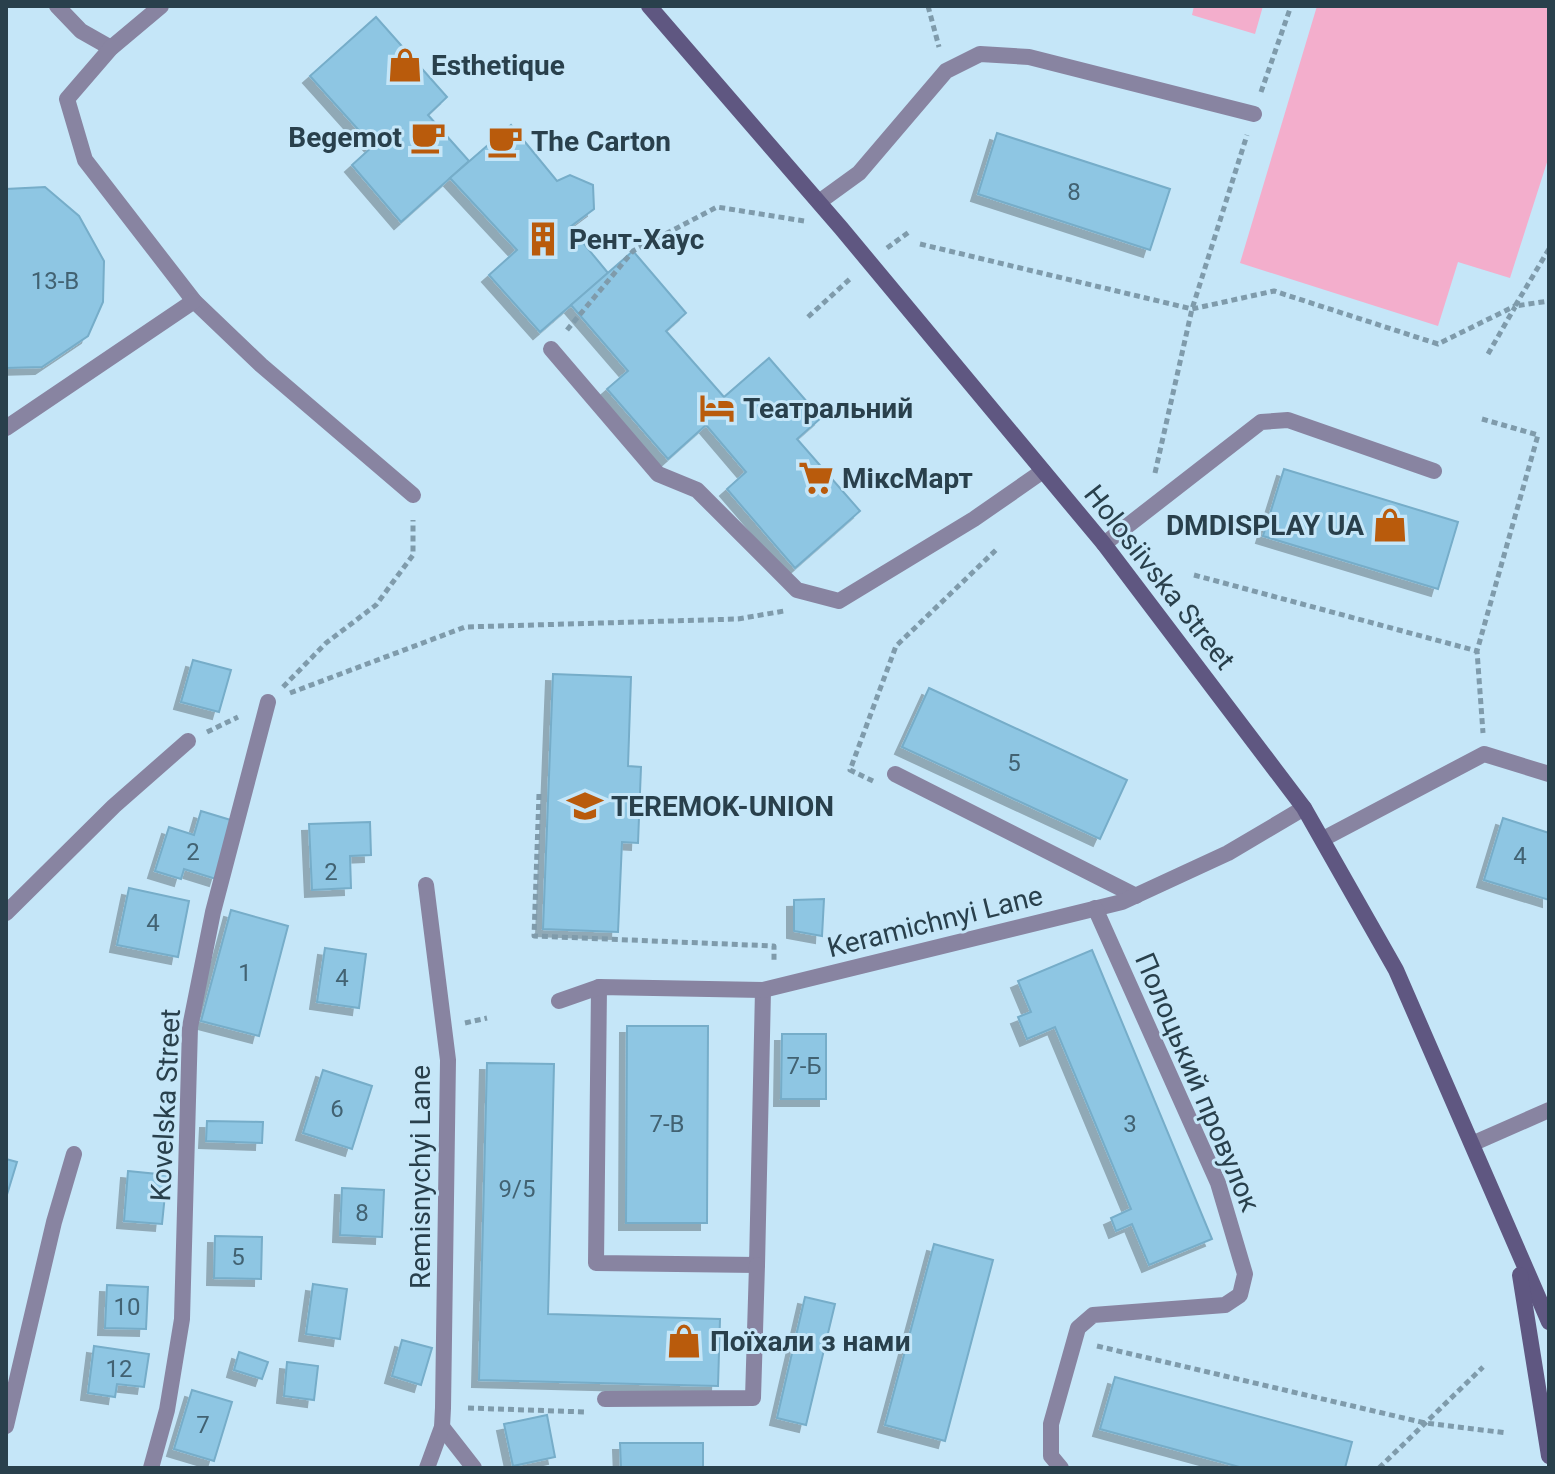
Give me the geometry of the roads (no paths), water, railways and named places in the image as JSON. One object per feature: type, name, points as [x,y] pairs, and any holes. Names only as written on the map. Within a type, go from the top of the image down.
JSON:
[{"type":"main road","name":"Holosiivska Street","points":[[649,6],[841,228],[1104,544],[1304,808],[1396,970],[1474,1143],[1517,1254],[1549,1322]]},
{"type":"main road","name":"Holosiivska Street","points":[[1517,1254],[1549,1456]]},
{"type":"street","points":[[57,6],[81,31],[111,48]]},
{"type":"street","points":[[161,6],[111,48],[67,99],[85,160],[194,301],[261,365],[413,495]]},
{"type":"street","points":[[819,202],[859,173],[946,71],[980,54],[1029,57],[1254,114]]},
{"type":"street","points":[[6,428],[194,301]]},
{"type":"street","points":[[551,349],[658,474],[697,490],[797,590],[839,601],[974,519],[1043,471]]},
{"type":"street","points":[[1104,544],[1261,422],[1288,420],[1434,471]]},
{"type":"street","name":"Kovelska Street","points":[[151,1468],[167,1410],[182,1319],[190,1027],[213,912],[268,702]]},
{"type":"street","points":[[6,913],[114,806],[188,741]]},
{"type":"street","points":[[1323,839],[1484,754],[1549,774]]},
{"type":"street","points":[[891,781],[1136,896]]},
{"type":"street","name":"Keramichnyi Lane","points":[[559,1001],[599,987],[769,988],[1095,908],[1136,896],[1228,853],[1304,808]]},
{"type":"street","name":"Remisnychyi Lane","points":[[426,885],[448,1060],[443,1408],[442,1427],[427,1468]]},
{"type":"street","name":"Полоцький провулок","points":[[1061,1468],[1051,1456],[1051,1424],[1078,1328],[1093,1315],[1225,1305],[1240,1295],[1245,1274],[1218,1183],[1095,908]]},
{"type":"street","points":[[599,987],[596,1263],[757,1265]]},
{"type":"street","points":[[600,1405],[753,1398],[769,988]]},
{"type":"street","points":[[1474,1143],[1549,1110]]},
{"type":"street","points":[[6,1426],[54,1222],[74,1154]]},
{"type":"street","points":[[442,1427],[474,1468]]},
{"type":"place","name":"Esthetique","points":[[405,65]]},
{"type":"place","name":"Begemot","points":[[428,137]]},
{"type":"place","name":"The Carton","points":[[505,141]]},
{"type":"place","name":"Рент-Хаус","points":[[543,239]]},
{"type":"place","name":"Театральний","points":[[717,408]]},
{"type":"place","name":"МіксМарт","points":[[816,478]]},
{"type":"place","name":"DMDISPLAY UA","points":[[1390,525]]},
{"type":"place","name":"TEREMOK-UNION","points":[[585,806]]},
{"type":"place","name":"Поїхали з нами","points":[[684,1341]]}]
